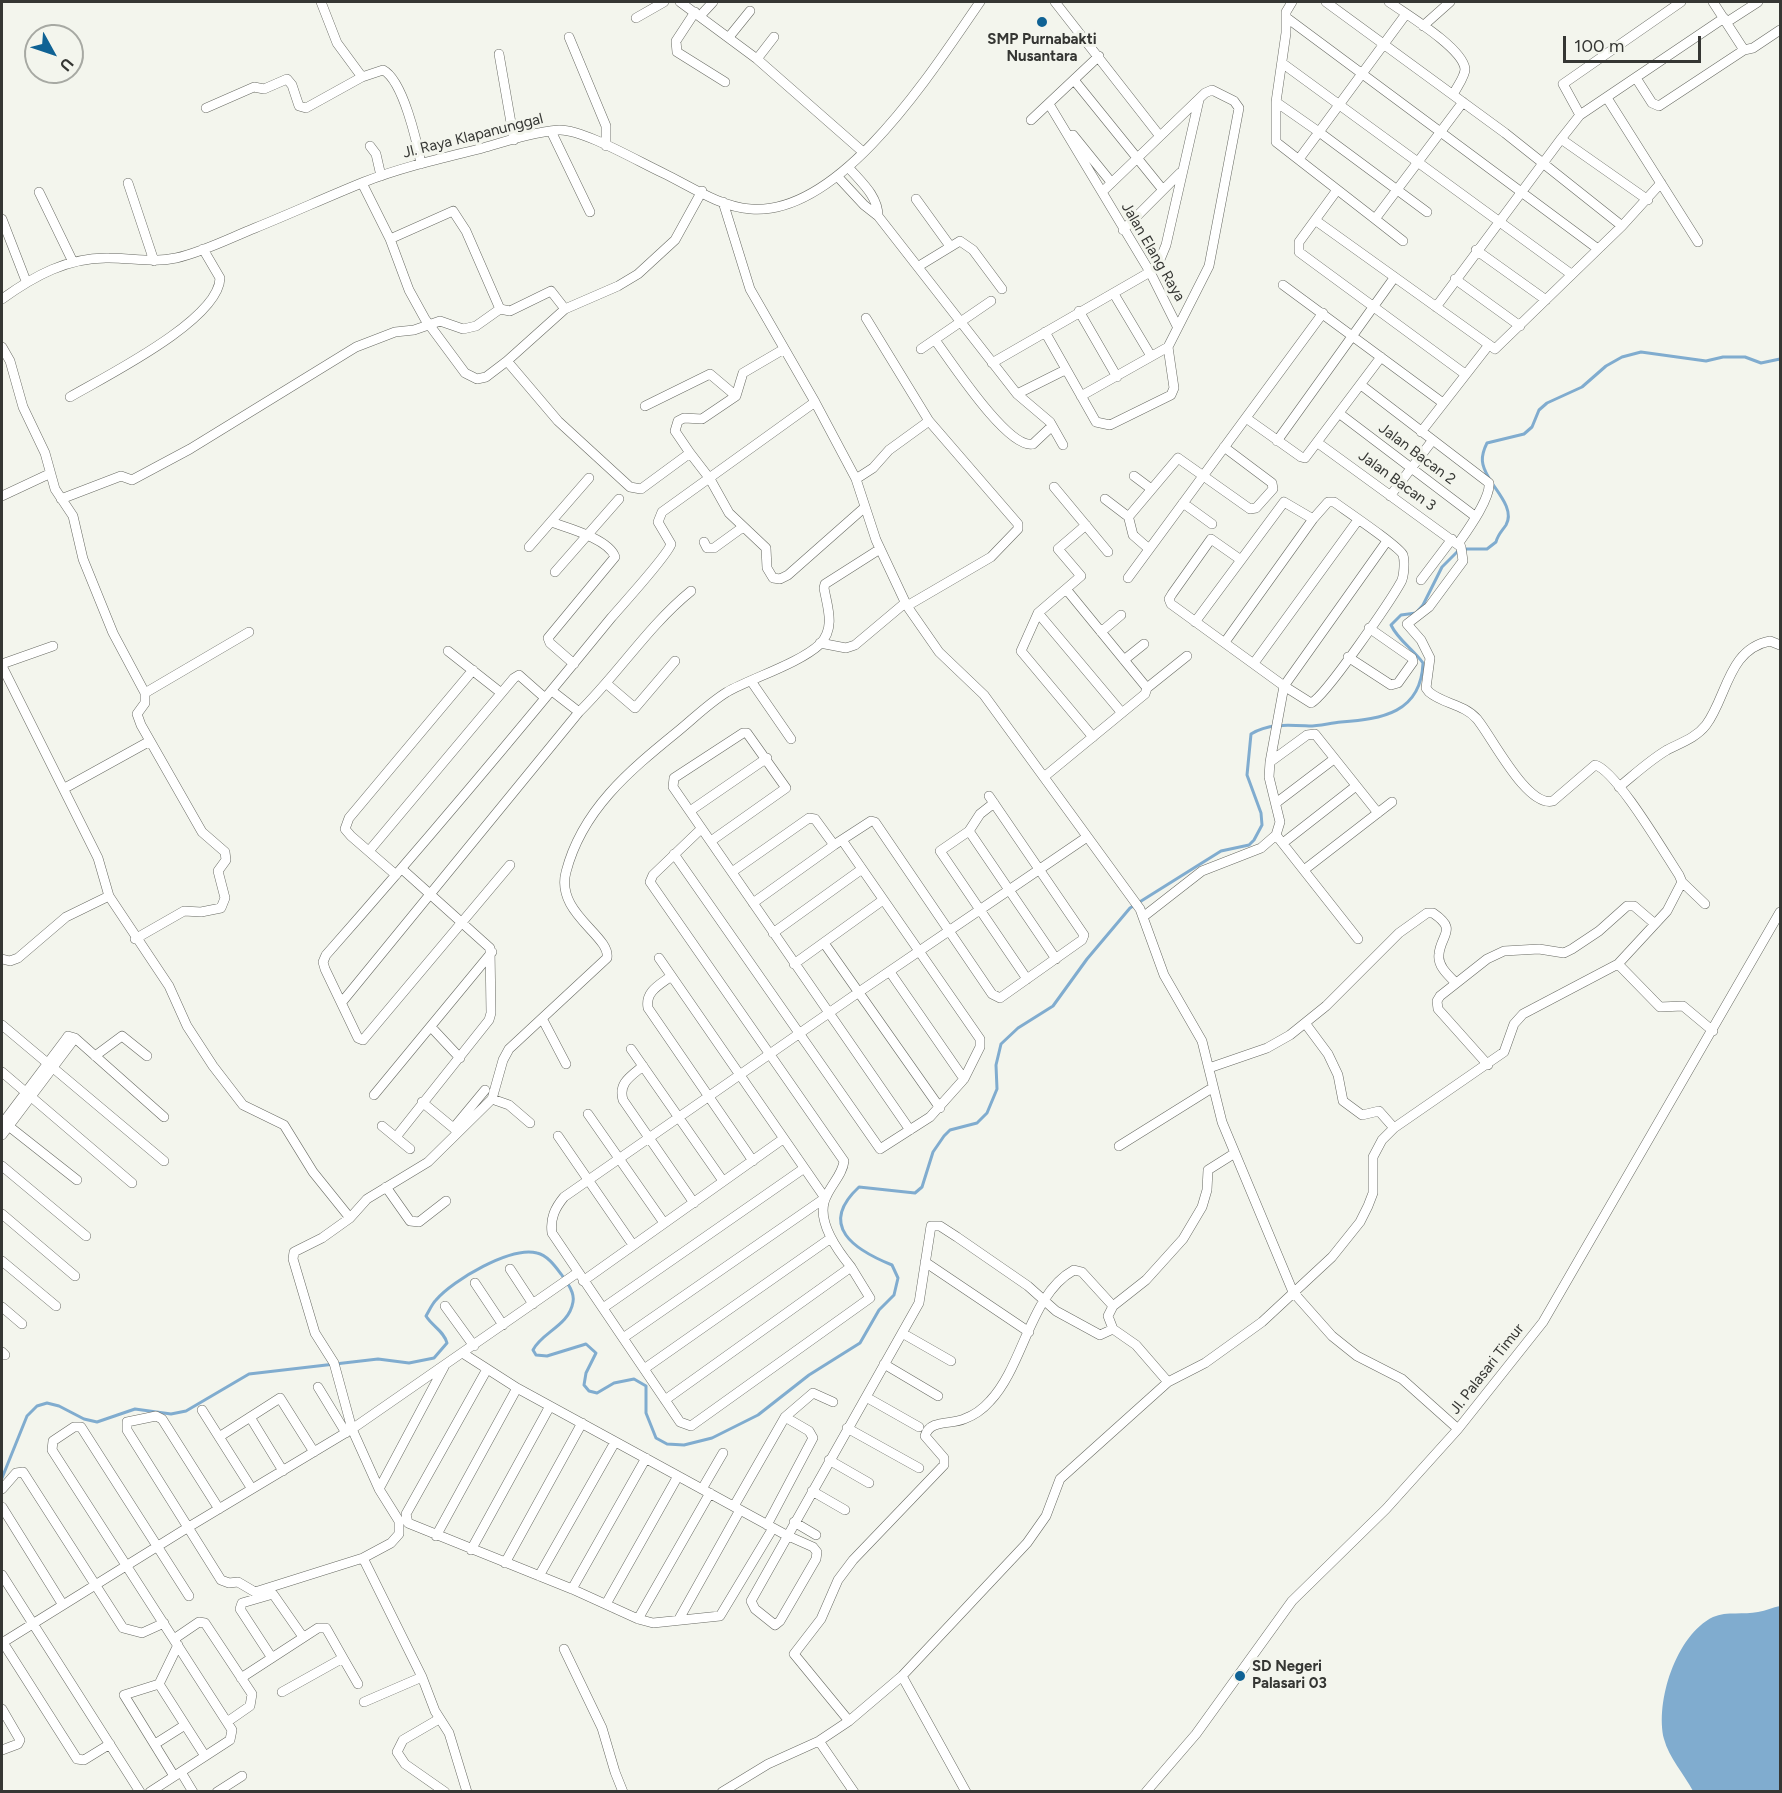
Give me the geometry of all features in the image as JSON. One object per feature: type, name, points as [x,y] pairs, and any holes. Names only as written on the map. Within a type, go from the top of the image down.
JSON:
[{"type":"street","points":[[321,2],[333,37],[362,77]]},
{"type":"street","points":[[636,18],[664,2]]},
{"type":"street","points":[[680,2],[757,59],[863,152]]},
{"type":"street","points":[[713,2],[697,14],[676,41],[677,52],[725,82]]},
{"type":"street","name":"Jl. Raya Klapanunggal","points":[[2,299],[26,281],[72,260],[110,258],[154,261],[177,258],[381,176],[551,131],[563,130],[606,146],[723,202],[751,209],[785,205],[804,197],[849,168],[941,57],[980,2]]},
{"type":"street","points":[[1055,2],[1159,135]]},
{"type":"street","points":[[1292,2],[1286,12],[1276,102],[1276,142],[1403,241]]},
{"type":"street","points":[[1326,2],[1463,102],[1622,226]]},
{"type":"street","points":[[1389,2],[1448,45],[1462,62],[1464,74],[1453,95]]},
{"type":"street","points":[[1423,26],[1450,2]]},
{"type":"street","points":[[1580,115],[1562,86],[1565,81],[1681,2]]},
{"type":"street","points":[[1713,2],[1744,50]]},
{"type":"street","points":[[1436,307],[1498,219],[1580,115],[1726,20],[1758,2]]},
{"type":"street","points":[[729,37],[750,11]]},
{"type":"street","points":[[1299,159],[1406,14]]},
{"type":"street","points":[[1287,18],[1519,193],[1598,249]]},
{"type":"street","points":[[1636,78],[1652,103],[1659,106],[1744,50],[1753,48],[1780,30]]},
{"type":"street","points":[[569,37],[606,126],[606,146]]},
{"type":"street","points":[[757,59],[774,37]]},
{"type":"street","points":[[499,54],[514,140]]},
{"type":"street","points":[[1031,120],[1099,56]]},
{"type":"street","points":[[1282,63],[1340,103],[1571,274]]},
{"type":"street","points":[[206,108],[254,87],[264,88],[286,80],[292,85],[299,105],[306,108],[362,77],[382,70],[391,76],[415,132],[421,164]]},
{"type":"street","points":[[1074,80],[1163,190]]},
{"type":"street","points":[[1045,333],[1096,422],[1105,426],[1171,395],[1173,388],[1168,347],[1209,266],[1240,115],[1239,108],[1234,102],[1212,90],[1159,135],[1101,192]]},
{"type":"street","points":[[1607,98],[1698,242]]},
{"type":"street","points":[[992,363],[1079,311],[1114,294],[1150,272],[1159,261],[1166,245],[1180,173],[1199,100]]},
{"type":"street","points":[[1276,102],[1426,212]]},
{"type":"street","points":[[1375,219],[1463,102]]},
{"type":"street","points":[[1049,104],[1111,182]]},
{"type":"street","name":"Jalan Elang Raya","points":[[1063,124],[1123,230],[1150,272],[1177,326]]},
{"type":"street","points":[[551,131],[590,213]]},
{"type":"street","points":[[1561,139],[1648,200]]},
{"type":"street","points":[[370,146],[376,154],[381,176]]},
{"type":"street","points":[[849,168],[873,196],[879,216]]},
{"type":"street","points":[[1123,230],[1180,173]]},
{"type":"street","points":[[838,177],[864,205],[879,216],[962,320],[992,363],[1017,394],[1044,415],[1063,445]]},
{"type":"street","points":[[128,183],[154,261]]},
{"type":"street","points":[[362,183],[390,239],[409,290],[430,327],[471,377],[486,377],[565,309],[618,286],[638,274],[675,240],[702,191]]},
{"type":"street","points":[[1315,220],[1488,346],[1496,349],[1648,200],[1661,183]]},
{"type":"street","points":[[1337,190],[1299,242],[1299,252],[1465,374]]},
{"type":"street","points":[[39,192],[72,260]]},
{"type":"street","points":[[916,199],[950,246]]},
{"type":"street","points":[[723,202],[750,289],[856,479],[880,549],[906,604],[939,652],[984,695],[1142,913],[1164,975],[1202,1041],[1212,1088],[1235,1153],[1293,1292],[1332,1336],[1357,1356],[1402,1379],[1458,1430]]},
{"type":"street","points":[[390,239],[453,211],[456,212],[500,309]]},
{"type":"street","points":[[2,219],[26,281]]},
{"type":"street","points":[[919,266],[960,241],[967,243],[1002,289]]},
{"type":"street","points":[[70,397],[156,347],[189,324],[213,302],[220,278],[203,249]]},
{"type":"street","points":[[1476,250],[1546,300]]},
{"type":"street","points":[[1277,441],[1394,278]]},
{"type":"street","points":[[1455,279],[1520,326]]},
{"type":"street","points":[[1283,285],[1443,403]]},
{"type":"street","points":[[500,309],[510,311],[551,291],[565,309]]},
{"type":"street","points":[[1114,294],[1151,356]]},
{"type":"street","points":[[921,349],[991,301]]},
{"type":"street","points":[[61,499],[121,476],[132,480],[190,449],[356,347],[394,332],[430,327],[440,321],[463,329],[485,322],[500,309]]},
{"type":"street","points":[[1079,311],[1117,377]]},
{"type":"street","points":[[1128,578],[1323,313]]},
{"type":"street","points":[[820,643],[846,648],[855,645],[906,604],[991,557],[1018,529],[1018,524],[929,421],[866,318]]},
{"type":"street","points":[[936,340],[987,411],[1021,442],[1033,444],[1052,428]]},
{"type":"street","points":[[1421,432],[1488,346]]},
{"type":"street","points":[[2,347],[10,361],[23,407],[45,453],[49,474],[61,499],[74,516],[83,559],[117,642],[145,693],[145,703],[137,714],[202,832],[225,852],[226,860],[218,871],[225,901],[218,909],[184,911],[135,939]]},
{"type":"street","points":[[1081,396],[1168,347]]},
{"type":"street","points":[[784,349],[743,373],[741,388],[736,396],[702,419],[684,417],[678,421],[675,431],[710,479],[729,513],[766,548],[768,573],[780,579],[795,570],[865,507]]},
{"type":"street","points":[[1246,418],[1305,458],[1381,357]]},
{"type":"street","points":[[507,361],[558,422],[630,488],[641,489],[690,453]]},
{"type":"street","points":[[1017,394],[1065,370]]},
{"type":"street","points":[[645,406],[710,374],[736,396]]},
{"type":"street","points":[[1361,385],[1489,483],[1490,488],[1459,546],[1421,580]]},
{"type":"street","points":[[510,865],[363,1040],[358,1038],[325,969],[323,962],[326,955],[399,872],[650,570],[669,551],[671,544],[658,522],[662,512],[815,402]]},
{"type":"street","name":"Jalan Bacan 2","points":[[1340,414],[1476,517]]},
{"type":"street","points":[[856,479],[873,468],[889,450],[929,421]]},
{"type":"street","points":[[1390,496],[1432,441]]},
{"type":"street","name":"Jalan Bacan 3","points":[[1318,443],[1459,546]]},
{"type":"street","points":[[1224,447],[1272,483],[1273,489],[1284,502],[1313,519]]},
{"type":"street","points":[[1128,515],[1178,458],[1250,509],[1256,508],[1273,489]]},
{"type":"street","points":[[2,496],[49,474]]},
{"type":"street","points":[[1134,476],[1150,489]]},
{"type":"street","points":[[529,547],[590,478]]},
{"type":"street","points":[[1054,487],[1108,552]]},
{"type":"street","points":[[555,572],[619,499]]},
{"type":"street","points":[[1105,499],[1128,515],[1133,535],[1149,549]]},
{"type":"street","points":[[1225,642],[1313,519],[1331,501],[1402,553],[1403,577],[1315,701],[1305,702],[1172,604],[1169,599],[1211,539],[1241,560]]},
{"type":"street","points":[[1196,622],[1284,502]]},
{"type":"street","points":[[1183,503],[1212,524]]},
{"type":"street","points":[[1254,663],[1358,520]]},
{"type":"street","points":[[551,522],[587,535],[613,550],[615,557],[548,638],[549,643],[574,664]]},
{"type":"street","points":[[1086,525],[1058,549],[1081,576],[1038,613],[1021,651],[1093,737]]},
{"type":"street","points":[[704,542],[710,549],[742,527]]},
{"type":"street","points":[[1358,939],[1280,839],[1280,822],[1269,777],[1270,762],[1284,686],[1387,541]]},
{"type":"street","points":[[1459,546],[1463,561],[1435,600],[1407,624],[1421,640],[1430,657],[1426,688],[1429,692],[1461,707],[1477,719],[1497,750],[1539,800],[1546,803],[1553,801],[1594,765],[1601,767],[1619,786],[1682,882],[1705,904]]},
{"type":"street","points":[[349,1431],[334,1363],[315,1333],[293,1255],[350,1218],[367,1199],[416,1171],[455,1130],[492,1099],[503,1060],[509,1049],[543,1020],[607,958],[606,947],[575,916],[565,886],[566,872],[585,826],[599,803],[640,761],[727,693],[820,643],[830,620],[825,584],[880,549]]},
{"type":"street","points":[[1066,589],[1147,688]]},
{"type":"street","points":[[342,1002],[579,712],[607,684],[660,620],[691,591]]},
{"type":"street","points":[[1038,613],[1122,713]]},
{"type":"street","points":[[1101,632],[1121,615]]},
{"type":"street","points":[[1348,657],[1390,685],[1398,683],[1413,662],[1410,656],[1369,628]]},
{"type":"street","points":[[145,693],[249,632]]},
{"type":"street","points":[[1619,786],[1706,726],[1732,670],[1748,650],[1763,643],[1770,642],[1780,645]]},
{"type":"street","points":[[1124,660],[1144,644]]},
{"type":"street","points":[[53,646],[2,665],[6,690],[64,788],[98,858],[109,896],[135,939],[169,986],[187,1026],[213,1066],[243,1104],[284,1125],[313,1172],[350,1218]]},
{"type":"street","points":[[448,651],[500,692]]},
{"type":"street","points":[[1044,777],[1145,694],[1147,688],[1187,656]]},
{"type":"street","points":[[607,684],[635,708],[675,661]]},
{"type":"street","points":[[396,1137],[489,1020],[492,952],[464,922],[432,894],[369,851],[345,829],[349,818],[472,670]]},
{"type":"street","points":[[369,851],[500,692],[519,675],[579,712]]},
{"type":"street","points":[[751,681],[791,739]]},
{"type":"street","points":[[711,841],[784,791],[786,785],[751,736],[743,733],[674,778],[673,787],[910,1130]]},
{"type":"street","points":[[1270,762],[1311,733],[1315,734],[1378,813]]},
{"type":"street","points":[[64,788],[150,741]]},
{"type":"street","points":[[690,811],[767,758]]},
{"type":"street","points":[[1276,803],[1334,759]]},
{"type":"street","points":[[1142,913],[1202,871],[1280,839],[1356,786]]},
{"type":"street","points":[[753,903],[871,821],[875,822],[948,932],[996,997],[1000,998],[1056,959],[1082,940],[1084,935],[1082,928],[1038,870],[991,799],[969,831],[940,851],[1027,979]]},
{"type":"street","points":[[1304,870],[1392,802]]},
{"type":"street","points":[[674,854],[877,1147],[885,1147],[940,1108],[964,1078],[980,1047],[980,1039],[862,869],[815,819],[809,818],[732,872]]},
{"type":"street","points":[[623,1338],[825,1198],[842,1169],[843,1161],[651,882],[653,874],[701,829]]},
{"type":"street","points":[[969,831],[1056,959]]},
{"type":"street","points":[[659,958],[670,977],[738,1075],[825,1198],[825,1213],[831,1238],[870,1298],[691,1426],[680,1422],[603,1308],[577,1277],[552,1233],[550,1224],[555,1208],[564,1197],[738,1075],[1087,837]]},
{"type":"street","points":[[773,933],[862,869]]},
{"type":"street","points":[[722,1791],[768,1764],[819,1741],[849,1721],[902,1676],[1027,1543],[1046,1516],[1060,1479],[1168,1382],[1205,1364],[1234,1344],[1262,1322],[1332,1257],[1360,1222],[1374,1193],[1372,1173],[1376,1149],[1394,1128],[1504,1052],[1514,1024],[1523,1014],[1618,964],[1655,924],[1676,897],[1682,882]]},
{"type":"street","points":[[2,959],[10,961],[18,958],[66,917],[109,896]]},
{"type":"street","points":[[794,964],[883,900]]},
{"type":"street","points":[[1488,1065],[1438,1009],[1437,1001],[1440,996],[1487,959],[1504,951],[1539,949],[1564,953],[1599,931],[1627,906],[1634,906],[1655,924]]},
{"type":"street","name":"Jl. Palasari Timur","points":[[1146,1791],[1196,1734],[1292,1600],[1386,1509],[1458,1430],[1543,1322],[1780,912]]},
{"type":"street","points":[[1209,1068],[1267,1048],[1305,1023],[1326,1006],[1399,933],[1427,913],[1433,913],[1445,924],[1447,933],[1438,955],[1441,964],[1456,983]]},
{"type":"street","points":[[824,943],[940,1108]]},
{"type":"street","points":[[374,1095],[492,952]]},
{"type":"street","points":[[1618,964],[1660,1007],[1683,1006],[1713,1031]]},
{"type":"street","points":[[890,972],[964,1078]]},
{"type":"street","points":[[670,977],[650,993],[646,1000],[648,1008],[753,1161]]},
{"type":"street","points":[[543,1020],[566,1064]]},
{"type":"street","points":[[1305,1023],[1328,1054],[1338,1075],[1343,1101],[1362,1115],[1379,1111],[1394,1128]]},
{"type":"street","points":[[2,1025],[52,1064],[164,1161]]},
{"type":"street","points":[[431,1027],[460,1058]]},
{"type":"street","points":[[2,1135],[4,1123],[52,1064],[68,1036],[75,1038],[164,1117]]},
{"type":"street","points":[[95,1056],[122,1036],[147,1056]]},
{"type":"street","points":[[631,1049],[723,1181]]},
{"type":"street","points":[[644,1066],[624,1083],[620,1091],[623,1100],[694,1203]]},
{"type":"street","points":[[2,1072],[132,1183]]},
{"type":"street","points":[[1119,1146],[1212,1088]]},
{"type":"street","points":[[455,1130],[485,1090]]},
{"type":"street","points":[[492,1099],[509,1104],[530,1122]]},
{"type":"street","points":[[422,1102],[455,1130]]},
{"type":"street","points":[[588,1114],[664,1223]]},
{"type":"street","points":[[4,1123],[77,1180]]},
{"type":"street","points":[[382,1126],[410,1149]]},
{"type":"street","points":[[558,1136],[633,1245]]},
{"type":"street","points":[[110,1744],[84,1760],[77,1759],[2,1642],[349,1431],[464,1354],[555,1288],[633,1245],[783,1139]]},
{"type":"street","points":[[1168,1382],[1136,1346],[1113,1329],[1108,1316],[1113,1306],[1140,1286],[1183,1239],[1202,1207],[1207,1190],[1208,1170],[1235,1153]]},
{"type":"street","points":[[2,1166],[86,1236]]},
{"type":"street","points":[[603,1308],[804,1169]]},
{"type":"street","points":[[387,1187],[410,1221],[414,1223],[419,1222],[446,1201]]},
{"type":"street","points":[[2,1214],[75,1276]]},
{"type":"street","points":[[464,1354],[486,1371],[786,1536],[813,1547],[817,1552],[816,1559],[780,1621],[775,1625],[755,1609],[751,1601],[786,1536],[846,1428],[919,1303],[930,1229],[935,1224],[1028,1286],[1056,1311],[1100,1335],[1105,1335],[1113,1329]]},
{"type":"street","points":[[644,1369],[831,1238]]},
{"type":"street","points":[[2,1261],[56,1306]]},
{"type":"street","points":[[925,1262],[1029,1332]]},
{"type":"street","points":[[665,1400],[851,1267]]},
{"type":"street","points":[[510,1269],[533,1304]]},
{"type":"street","points":[[849,1721],[794,1654],[813,1632],[838,1580],[853,1560],[944,1466],[944,1458],[925,1436],[927,1429],[933,1425],[963,1420],[981,1411],[993,1398],[1009,1372],[1018,1348],[1045,1300],[1066,1274],[1074,1270],[1082,1272],[1113,1306]]},
{"type":"street","points":[[475,1282],[503,1324]]},
{"type":"street","points":[[445,1306],[474,1346]]},
{"type":"street","points":[[2,1307],[22,1324]]},
{"type":"street","points":[[902,1333],[951,1361]]},
{"type":"street","points":[[884,1364],[938,1396]]},
{"type":"street","points":[[379,1489],[445,1365]]},
{"type":"street","points":[[219,1509],[162,1419],[156,1416],[127,1422],[127,1430],[221,1580],[229,1583],[238,1582],[255,1592],[363,1558],[390,1543],[399,1534],[402,1520],[486,1371]]},
{"type":"street","points":[[318,1387],[349,1431],[379,1489],[402,1520],[436,1536],[572,1589],[638,1619],[653,1623],[680,1619],[716,1618],[724,1613],[813,1438],[809,1431],[785,1417]]},
{"type":"street","points":[[436,1536],[517,1388]]},
{"type":"street","points":[[680,1619],[785,1417],[813,1392],[833,1402]]},
{"type":"street","points":[[866,1397],[919,1427]]},
{"type":"street","points":[[219,1437],[280,1398],[314,1452]]},
{"type":"street","points":[[471,1550],[550,1406]]},
{"type":"street","points":[[202,1410],[252,1489]]},
{"type":"street","points":[[250,1417],[283,1471]]},
{"type":"street","points":[[506,1563],[582,1423]]},
{"type":"street","points":[[150,1791],[232,1738],[232,1730],[52,1450],[53,1441],[74,1427],[81,1427],[189,1596]]},
{"type":"street","points":[[846,1428],[919,1468]]},
{"type":"street","points":[[539,1576],[615,1442]]},
{"type":"street","points":[[638,1619],[706,1491],[723,1453]]},
{"type":"street","points":[[572,1589],[646,1458]]},
{"type":"street","points":[[829,1460],[869,1483]]},
{"type":"street","points":[[2,1488],[16,1473],[23,1472],[94,1585],[126,1630],[147,1632],[164,1623]]},
{"type":"street","points":[[606,1604],[678,1476]]},
{"type":"street","points":[[812,1491],[845,1510]]},
{"type":"street","points":[[2,1507],[63,1605]]},
{"type":"street","points":[[794,1522],[816,1535]]},
{"type":"street","points":[[363,1558],[422,1677],[439,1719],[450,1733],[467,1791]]},
{"type":"street","points":[[2,1575],[140,1791]]},
{"type":"street","points":[[272,1658],[240,1609],[242,1603],[273,1594],[303,1637]]},
{"type":"street","points":[[159,1684],[176,1642],[199,1622],[206,1623],[253,1699],[246,1710],[227,1722]]},
{"type":"street","points":[[241,1678],[318,1628],[326,1628],[358,1684]]},
{"type":"street","points":[[564,1649],[602,1728],[623,1791]]},
{"type":"street","points":[[282,1692],[344,1658]]},
{"type":"street","points":[[902,1676],[966,1791]]},
{"type":"street","points":[[364,1702],[422,1677]]},
{"type":"street","points":[[159,1684],[205,1756]]},
{"type":"street","points":[[159,1684],[124,1695],[155,1744],[193,1791]]},
{"type":"street","points":[[2,1709],[20,1740],[18,1744],[2,1750]]},
{"type":"street","points":[[439,1719],[403,1740],[397,1752],[405,1764],[445,1791]]},
{"type":"street","points":[[155,1744],[185,1725]]},
{"type":"street","points":[[819,1741],[854,1791]]},
{"type":"street","points":[[217,1791],[242,1776]]},
{"type":"water","points":[[1780,1606],[1780,1791],[1693,1791],[1669,1753],[1664,1739],[1663,1707],[1671,1671],[1688,1638],[1713,1617],[1758,1612]]},
{"type":"waterway","points":[[1489,478],[1482,461],[1487,443],[1524,434],[1532,427],[1539,410],[1547,403],[1582,387],[1606,366],[1622,357],[1641,352],[1706,361],[1723,357],[1745,357],[1761,363],[1780,359]]},
{"type":"waterway","points":[[1464,549],[1487,549],[1496,542],[1506,525],[1507,509],[1492,483]]},
{"type":"waterway","points":[[2,1478],[27,1416],[37,1406],[47,1403],[59,1406],[84,1419],[97,1422],[135,1409],[171,1414],[186,1411],[249,1374],[378,1359],[409,1363],[434,1358],[447,1343],[426,1316],[435,1302],[455,1283],[483,1266],[526,1252],[541,1254],[550,1261],[568,1283],[573,1298],[571,1310],[566,1317],[542,1338],[533,1350],[536,1355],[547,1356],[586,1344],[596,1353],[586,1373],[584,1385],[589,1391],[597,1393],[614,1383],[634,1379],[646,1386],[646,1413],[656,1438],[667,1444],[684,1445],[712,1438],[758,1415],[809,1375],[860,1343],[879,1310],[894,1295],[898,1278],[892,1265],[865,1252],[846,1235],[841,1225],[841,1214],[847,1201],[859,1187],[915,1193],[922,1187],[933,1152],[944,1136],[950,1130],[977,1123],[987,1113],[997,1089],[996,1065],[1001,1044],[1018,1028],[1053,1006],[1087,959],[1130,908],[1221,851],[1249,845],[1254,840],[1262,825],[1261,813],[1247,775],[1251,734],[1272,726],[1313,726],[1371,719],[1397,710],[1407,703],[1421,680],[1423,663],[1391,625],[1401,615],[1416,613],[1423,605],[1442,567],[1458,551]]},
{"type":"place","name":"SMP Purnabakti Nusantara","points":[[1042,22]]},
{"type":"place","name":"SD Negeri Palasari 03","points":[[1240,1676]]}]
